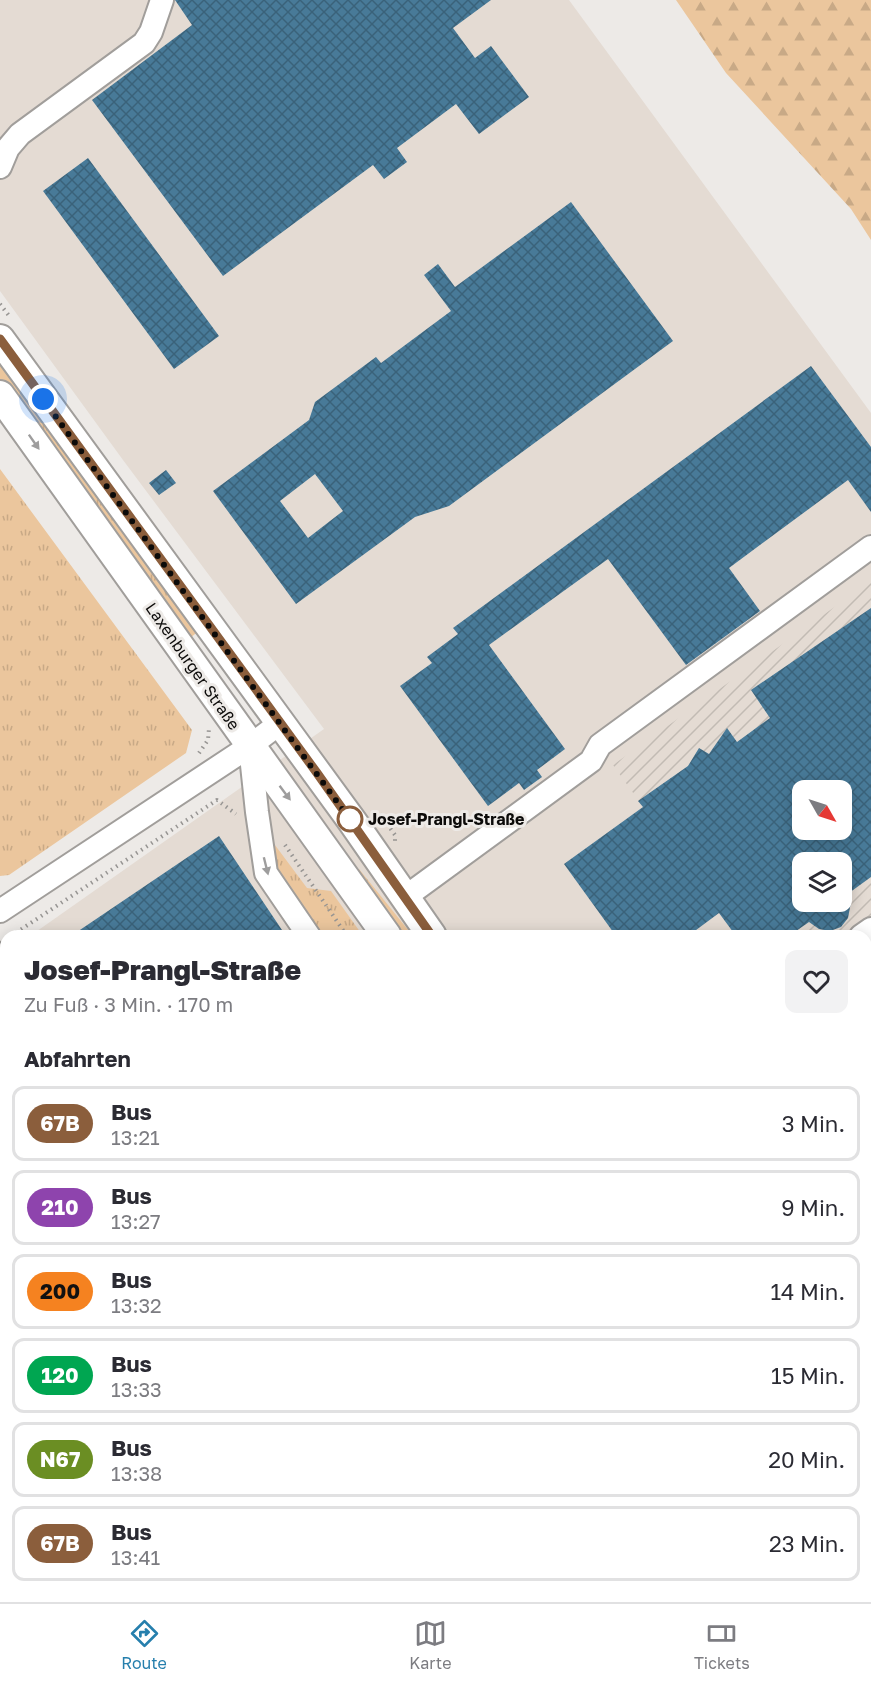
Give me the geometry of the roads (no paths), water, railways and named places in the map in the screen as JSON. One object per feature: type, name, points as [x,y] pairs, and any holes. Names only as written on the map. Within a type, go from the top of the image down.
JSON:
[{"type":"main road","points":[[0,339],[428,930]]},
{"type":"main road","name":"Laxenburger Straße","points":[[0,395],[383,930]]},
{"type":"street","points":[[0,167],[8,148],[20,134],[144,43],[151,32],[162,0]]},
{"type":"street","points":[[405,898],[591,761],[600,745],[871,547]]},
{"type":"street","points":[[0,911],[250,746],[280,723]]},
{"type":"street","points":[[250,746],[266,873],[305,930]]},
{"type":"place","name":"Josef-Prangl-Straße","points":[[350,819]]}]
